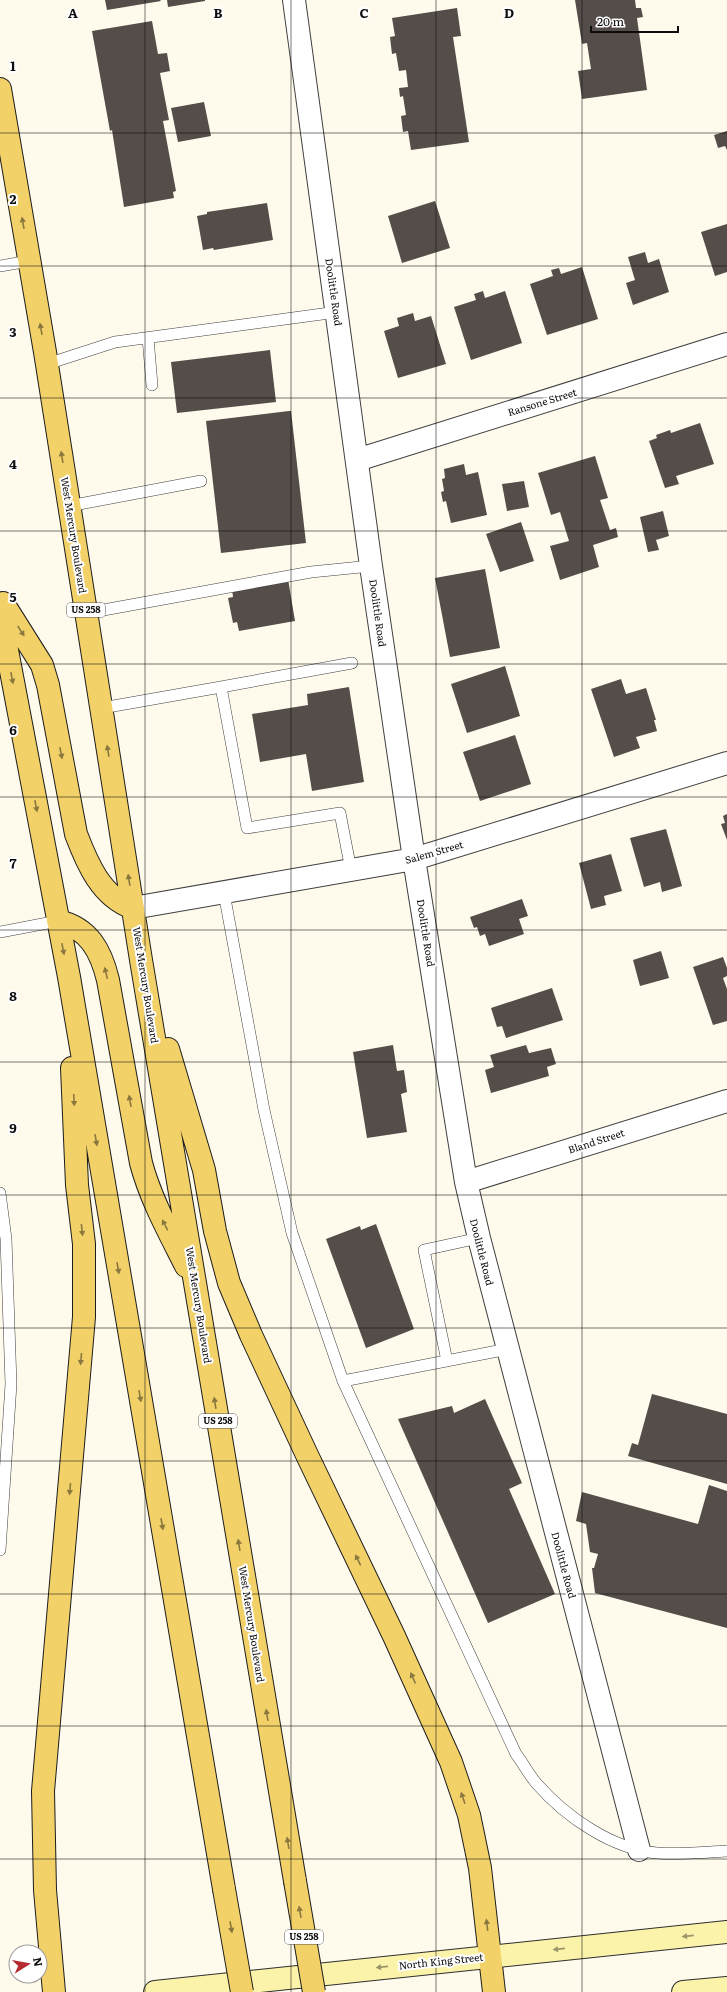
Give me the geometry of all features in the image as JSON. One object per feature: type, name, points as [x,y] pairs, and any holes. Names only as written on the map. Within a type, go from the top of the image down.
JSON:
[{"type":"main road","name":"West Mercury Boulevard","points":[[0,89],[87,613],[141,960],[314,1992]]},
{"type":"main road","points":[[0,598],[42,665],[48,685],[76,834],[85,857],[98,880],[114,898],[123,905],[133,908]]},
{"type":"main road","points":[[0,612],[68,977],[242,1992]]},
{"type":"main road","points":[[58,921],[74,926],[84,933],[97,948],[102,958],[108,980],[141,1163],[146,1182],[154,1202],[196,1285]]},
{"type":"main road","points":[[141,960],[204,1170],[215,1231],[229,1283],[251,1335],[397,1643],[451,1762],[469,1815],[480,1868],[494,1992]]},
{"type":"main road","points":[[54,1992],[45,1890],[43,1791],[84,1317],[84,1244],[77,1185],[68,977]]},
{"type":"main road","name":"North King Street","points":[[155,1992],[727,1932]]},
{"type":"main road","points":[[683,1992],[727,1988]]},
{"type":"street","name":"Doolittle Road","points":[[294,0],[371,566],[414,859],[466,1182],[479,1238],[638,1850]]},
{"type":"street","name":"Ransone Street","points":[[356,460],[727,344]]},
{"type":"street","name":"Salem Street","points":[[133,908],[414,859],[727,763]]},
{"type":"street","name":"Bland Street","points":[[466,1182],[727,1101]]},
{"type":"lane","points":[[0,266],[29,261]]},
{"type":"lane","points":[[46,364],[115,342],[337,312]]},
{"type":"lane","points":[[148,338],[152,385]]},
{"type":"lane","points":[[69,506],[201,481]]},
{"type":"lane","points":[[87,613],[311,572],[371,566]]},
{"type":"lane","points":[[102,708],[352,663]]},
{"type":"lane","points":[[221,687],[247,828],[340,813],[351,870]]},
{"type":"lane","points":[[224,893],[274,1161],[292,1233],[343,1381],[516,1754],[536,1783],[560,1806],[585,1825],[609,1838],[638,1850],[677,1854],[727,1851]]},
{"type":"lane","points":[[0,932],[58,921]]},
{"type":"lane","points":[[0,1193],[6,1238],[11,1384],[0,1550]]},
{"type":"lane","points":[[447,1361],[424,1250],[479,1238]]},
{"type":"lane","points":[[343,1381],[508,1349]]},
{"type":"building","points":[[105,0],[160,0],[161,1],[107,10]]},
{"type":"building","points":[[167,0],[205,0],[205,1],[168,7]]},
{"type":"building","points":[[575,0],[635,0],[636,8],[641,8],[643,17],[637,18],[647,90],[582,99],[578,71],[591,69],[587,43],[582,44]]},
{"type":"building","points":[[457,8],[461,36],[453,37],[469,142],[411,150],[408,131],[403,132],[401,116],[406,115],[403,96],[400,97],[399,88],[408,87],[406,70],[399,71],[396,53],[392,54],[390,37],[395,36],[392,18]]},
{"type":"building","points":[[152,21],[158,54],[167,53],[170,71],[160,73],[169,120],[163,121],[176,191],[173,192],[174,198],[124,207],[112,130],[110,131],[92,31]]},
{"type":"building","points":[[204,102],[211,136],[178,142],[171,108]]},
{"type":"building","points":[[727,131],[727,150],[725,146],[718,148],[714,135]]},
{"type":"building","points":[[435,201],[450,248],[402,263],[388,216]]},
{"type":"building","points":[[267,203],[273,240],[214,250],[213,248],[203,250],[197,216],[207,214],[207,212]]},
{"type":"building","points":[[727,224],[727,272],[715,276],[701,232]]},
{"type":"building","points":[[645,252],[648,263],[659,259],[669,292],[633,305],[626,283],[635,280],[628,257]]},
{"type":"building","points":[[582,267],[598,319],[547,335],[530,284],[553,276],[551,270],[559,268],[561,274]]},
{"type":"building","points":[[483,291],[485,298],[505,291],[522,343],[471,360],[454,307],[476,300],[474,294]]},
{"type":"building","points":[[413,313],[415,321],[431,316],[446,364],[398,378],[384,331],[399,326],[397,318]]},
{"type":"building","points":[[270,350],[276,402],[177,413],[171,362]]},
{"type":"building","points":[[291,411],[306,543],[221,553],[206,421]]},
{"type":"building","points":[[700,423],[714,464],[676,476],[679,484],[665,488],[649,441],[657,438],[656,435],[670,430],[671,433]]},
{"type":"building","points":[[595,456],[608,498],[600,500],[610,530],[616,528],[618,537],[593,545],[599,567],[560,580],[550,546],[569,541],[560,512],[551,515],[538,473]]},
{"type":"building","points":[[464,464],[466,475],[478,472],[487,515],[451,523],[446,501],[443,502],[441,492],[444,491],[442,479],[445,478],[444,469]]},
{"type":"building","points":[[524,481],[529,507],[507,511],[502,484]]},
{"type":"building","points":[[663,511],[669,536],[656,540],[659,550],[648,552],[640,517]]},
{"type":"building","points":[[521,522],[534,561],[500,572],[486,534]]},
{"type":"building","points":[[485,569],[500,648],[450,657],[435,578]]},
{"type":"building","points":[[288,579],[295,621],[239,631],[237,622],[233,623],[228,598],[233,597],[232,589]]},
{"type":"building","points":[[505,666],[520,716],[467,733],[451,684]]},
{"type":"building","points":[[621,679],[626,694],[646,688],[656,720],[654,720],[657,731],[636,737],[640,748],[614,757],[591,689]]},
{"type":"building","points":[[349,687],[364,782],[312,791],[306,754],[260,762],[252,714],[308,705],[307,694]]},
{"type":"building","points":[[515,735],[531,784],[480,801],[463,752]]},
{"type":"building","points":[[727,814],[727,840],[721,824],[725,823],[723,816]]},
{"type":"building","points":[[666,829],[682,886],[662,892],[660,882],[644,887],[630,838]]},
{"type":"building","points":[[611,854],[622,891],[604,896],[606,905],[591,909],[579,863]]},
{"type":"building","points":[[522,899],[528,916],[519,919],[524,934],[489,946],[485,934],[480,936],[477,927],[474,928],[470,917]]},
{"type":"building","points":[[661,951],[669,978],[640,986],[633,960]]},
{"type":"building","points":[[723,957],[727,968],[727,976],[723,978],[727,989],[727,1021],[713,1025],[693,967]]},
{"type":"building","points":[[552,988],[563,1020],[506,1038],[502,1026],[497,1027],[491,1008]]},
{"type":"building","points":[[393,1045],[397,1071],[404,1070],[407,1092],[401,1094],[407,1132],[367,1138],[353,1052]]},
{"type":"building","points":[[526,1045],[529,1053],[551,1048],[556,1064],[547,1067],[549,1076],[491,1093],[485,1070],[494,1067],[490,1055]]},
{"type":"building","points":[[376,1224],[414,1329],[366,1348],[326,1239],[360,1226],[361,1230]]},
{"type":"building","points":[[652,1394],[727,1414],[727,1484],[628,1456],[632,1443],[638,1445]]},
{"type":"building","points":[[485,1399],[522,1483],[509,1489],[555,1594],[488,1623],[398,1419],[452,1406],[454,1413]]},
{"type":"building","points":[[709,1485],[727,1491],[727,1628],[595,1593],[592,1568],[594,1568],[598,1554],[590,1552],[586,1524],[576,1521],[582,1492],[698,1524]]}]
